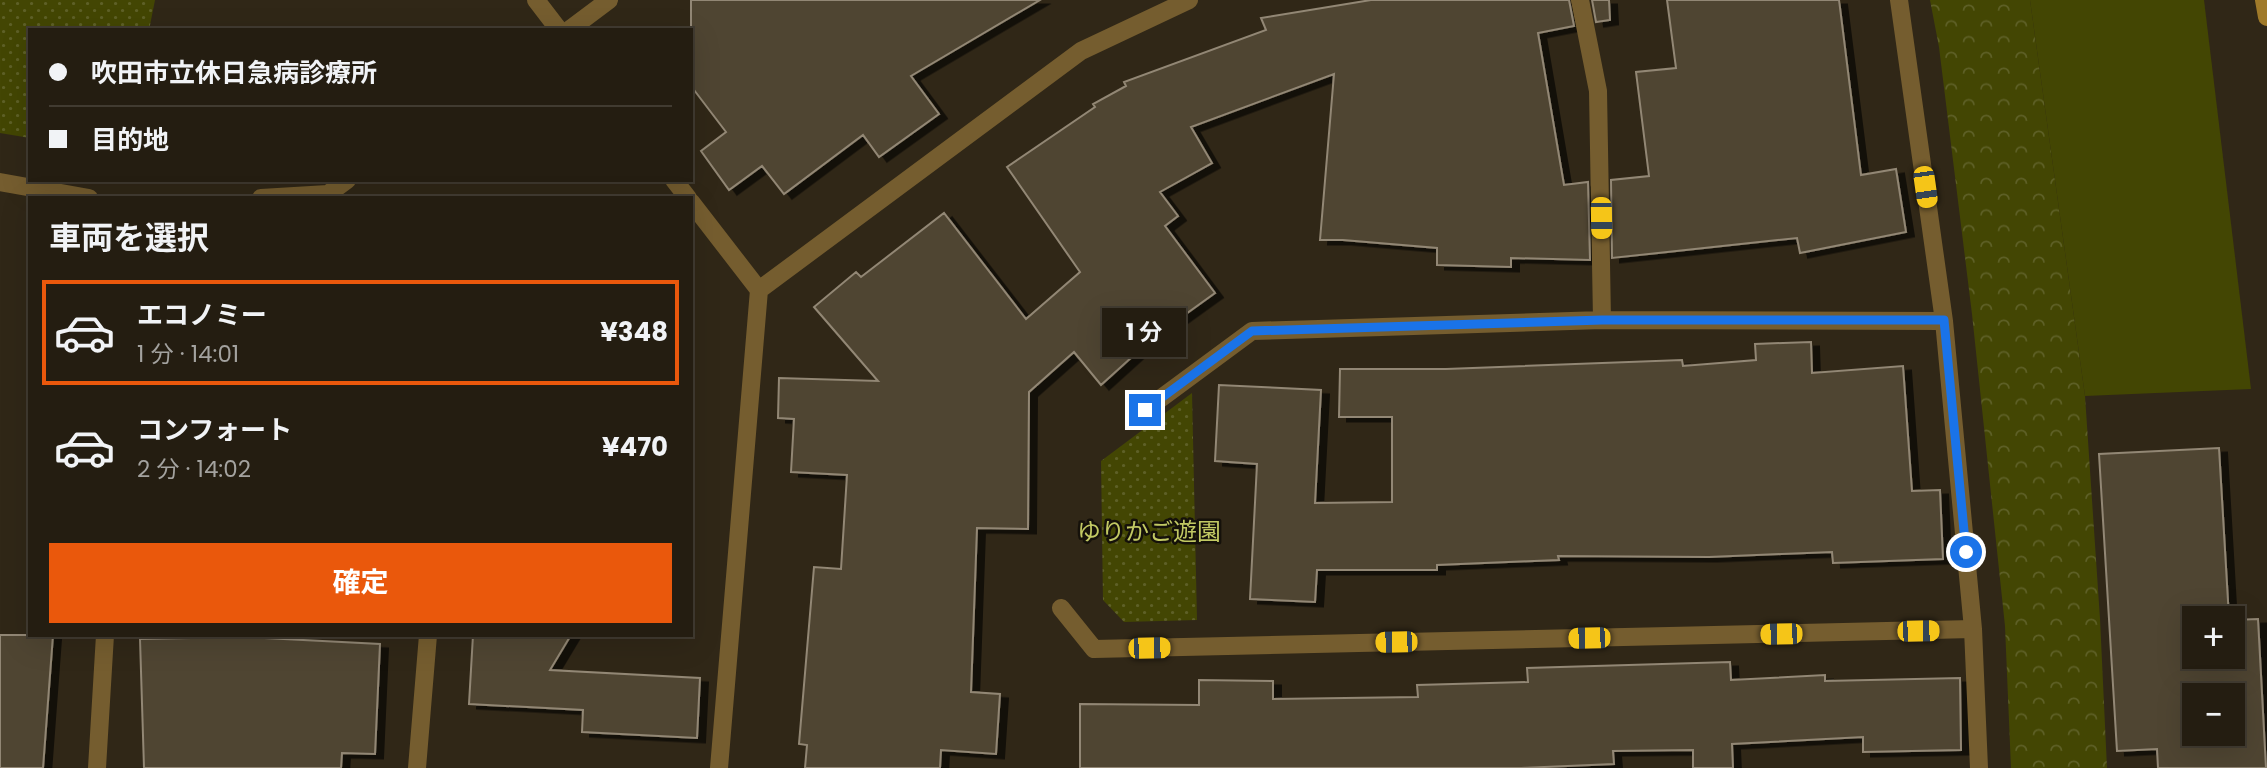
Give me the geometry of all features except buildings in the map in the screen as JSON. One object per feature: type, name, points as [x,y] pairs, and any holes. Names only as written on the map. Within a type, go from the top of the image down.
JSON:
[{"type":"main road","points":[[2264,0],[2267,17]]},
{"type":"street","points":[[536,0],[557,28]]},
{"type":"street","points":[[572,28],[609,0]]},
{"type":"street","points":[[759,290],[1081,51],[1189,0]]},
{"type":"street","points":[[1580,0],[1598,90],[1602,320]]},
{"type":"street","points":[[1899,0],[1944,320],[1973,629],[1979,768]]},
{"type":"street","points":[[0,182],[78,196]]},
{"type":"street","points":[[294,196],[328,194],[345,182]]},
{"type":"street","points":[[676,182],[686,196]]},
{"type":"street","points":[[693,205],[759,290],[719,768]]},
{"type":"street","points":[[1145,410],[1252,331],[1602,320],[1944,320]]},
{"type":"street","points":[[1061,608],[1094,649],[1973,629]]},
{"type":"street","points":[[97,768],[105,637]]},
{"type":"street","points":[[417,768],[428,637]]},
{"type":"green space","points":[[0,0],[155,0],[149,28],[28,28],[28,138],[0,133]]},
{"type":"green space","points":[[1930,0],[2030,0],[2085,396],[2107,768],[2011,768],[2005,626],[1972,314],[1939,47]]},
{"type":"green space","points":[[2030,0],[2204,0],[2251,389],[2085,396]]},
{"type":"green space","name":"ゆりかご遊園","points":[[1192,393],[1197,620],[1124,622],[1103,600],[1101,461]]},
{"type":"route","points":[[1145,410],[1252,331],[1602,320],[1944,320],[1966,552]]}]
